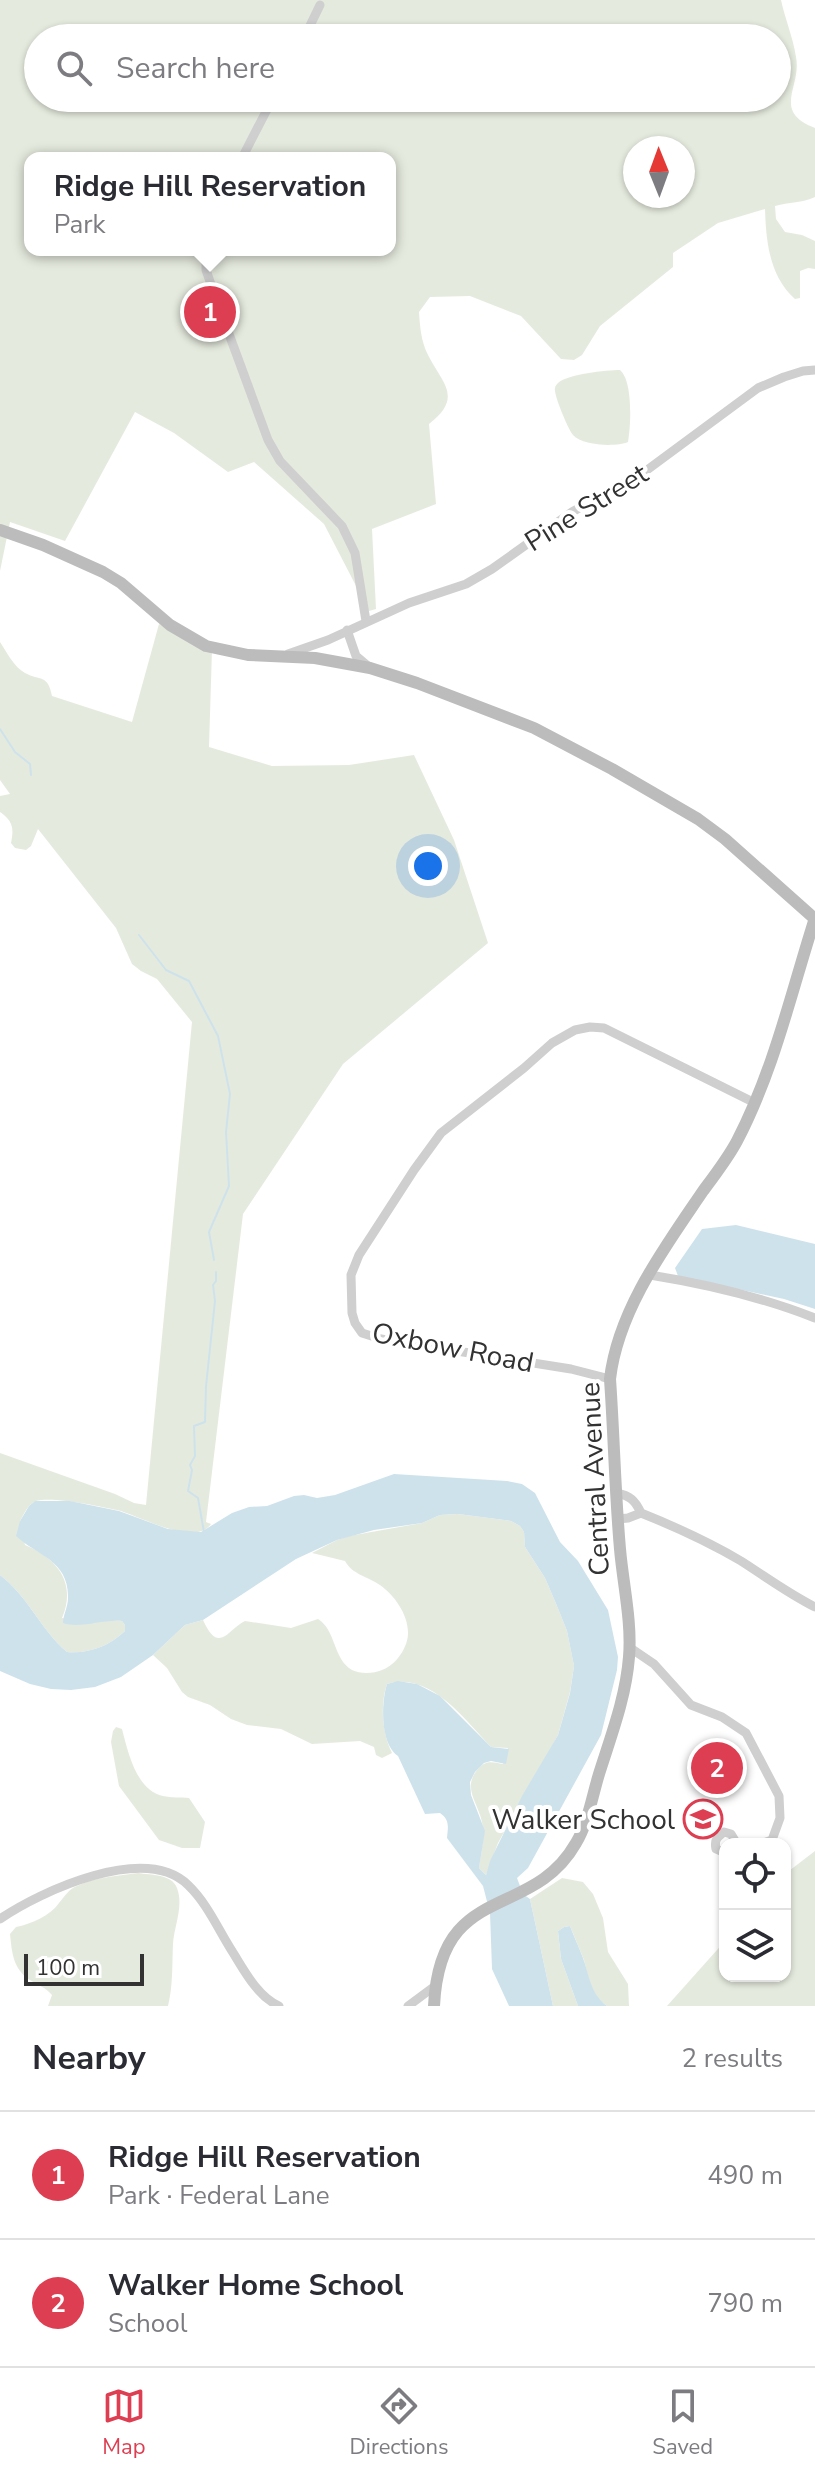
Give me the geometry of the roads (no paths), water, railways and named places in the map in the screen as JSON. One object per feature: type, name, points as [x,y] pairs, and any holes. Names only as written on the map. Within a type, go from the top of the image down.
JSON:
[{"type":"main road","points":[[0,530],[103,572],[121,583],[170,625],[206,646],[248,655],[315,658],[370,668],[534,728],[603,763],[693,816],[725,839],[815,918]]},
{"type":"main road","name":"Central Avenue","points":[[434,2006],[439,1965],[449,1940],[486,1908],[528,1888],[554,1870],[576,1843],[584,1824],[625,1685],[629,1647],[618,1519],[610,1379],[612,1358],[619,1333],[634,1302],[685,1217],[736,1144],[755,1103],[773,1060],[815,918]]},
{"type":"street","points":[[311,24],[320,5]]},
{"type":"street","points":[[245,152],[266,112]]},
{"type":"street","points":[[206,256],[206,270],[268,440],[280,461],[342,526],[355,553],[366,621]]},
{"type":"street","name":"Pine Street","points":[[280,656],[306,649],[409,603],[466,584],[572,512],[647,470],[758,388],[784,377],[815,370]]},
{"type":"street","points":[[347,630],[356,656],[370,668]]},
{"type":"street","name":"Oxbow Road","points":[[610,1379],[571,1369],[381,1339],[362,1333],[352,1313],[351,1275],[359,1255],[441,1133],[552,1043],[575,1030],[604,1028],[755,1103]]},
{"type":"street","points":[[650,1275],[736,1293],[782,1305],[815,1318]]},
{"type":"street","points":[[617,1493],[636,1502],[641,1513],[698,1537],[815,1607]]},
{"type":"street","points":[[618,1519],[641,1513]]},
{"type":"street","points":[[629,1647],[654,1664],[691,1705],[722,1717],[746,1733],[779,1796],[780,1818],[773,1838]]},
{"type":"street","points":[[719,1850],[715,1843],[717,1836],[724,1832],[733,1838]]},
{"type":"street","points":[[0,1919],[45,1894],[110,1871],[142,1868],[160,1871],[187,1884],[212,1917],[250,1979],[279,2006]]},
{"type":"street","points":[[408,2006],[435,1986]]},
{"type":"water","points":[[736,1225],[815,1244],[815,1309],[784,1299],[678,1276],[675,1268],[702,1229]]},
{"type":"water","points":[[394,1474],[522,1484],[535,1493],[560,1542],[578,1561],[608,1610],[618,1657],[601,1735],[528,1868],[517,1878],[523,1894],[530,1899],[553,2006],[509,2006],[492,1969],[490,1913],[483,1886],[447,1838],[445,1818],[440,1813],[425,1814],[398,1756],[388,1742],[384,1723],[387,1684],[398,1681],[417,1684],[440,1696],[491,1747],[509,1749],[506,1764],[484,1763],[470,1782],[471,1795],[485,1831],[479,1868],[486,1875],[522,1796],[558,1735],[574,1666],[567,1631],[545,1578],[525,1547],[524,1532],[520,1526],[511,1521],[458,1514],[440,1515],[422,1523],[374,1530],[337,1540],[296,1559],[203,1620],[185,1625],[153,1655],[121,1677],[95,1687],[51,1689],[0,1671],[0,1575],[18,1592],[49,1634],[67,1652],[98,1648],[125,1631],[122,1621],[77,1625],[63,1623],[68,1598],[63,1575],[50,1560],[16,1536],[20,1521],[35,1501],[70,1501],[119,1511],[168,1529],[201,1532],[232,1513],[249,1507],[267,1506],[294,1496],[317,1498],[335,1495]]},
{"type":"water","points":[[570,1926],[594,1990],[607,2006],[578,2006],[561,1959],[558,1931]]},
{"type":"waterway","points":[[0,729],[15,752],[30,764],[31,775]]},
{"type":"waterway","points":[[139,935],[166,970],[189,981],[218,1036],[230,1094],[226,1132],[229,1186],[209,1232],[214,1260]]},
{"type":"waterway","points":[[204,1532],[198,1498],[188,1491],[190,1465],[195,1456],[194,1426],[205,1422],[216,1272]]},
{"type":"place","name":"Ridge Hill Reservation","points":[[210,312]]},
{"type":"place","name":"Walker Home School","points":[[717,1768]]},
{"type":"place","name":"Walker School","points":[[703,1819]]}]
